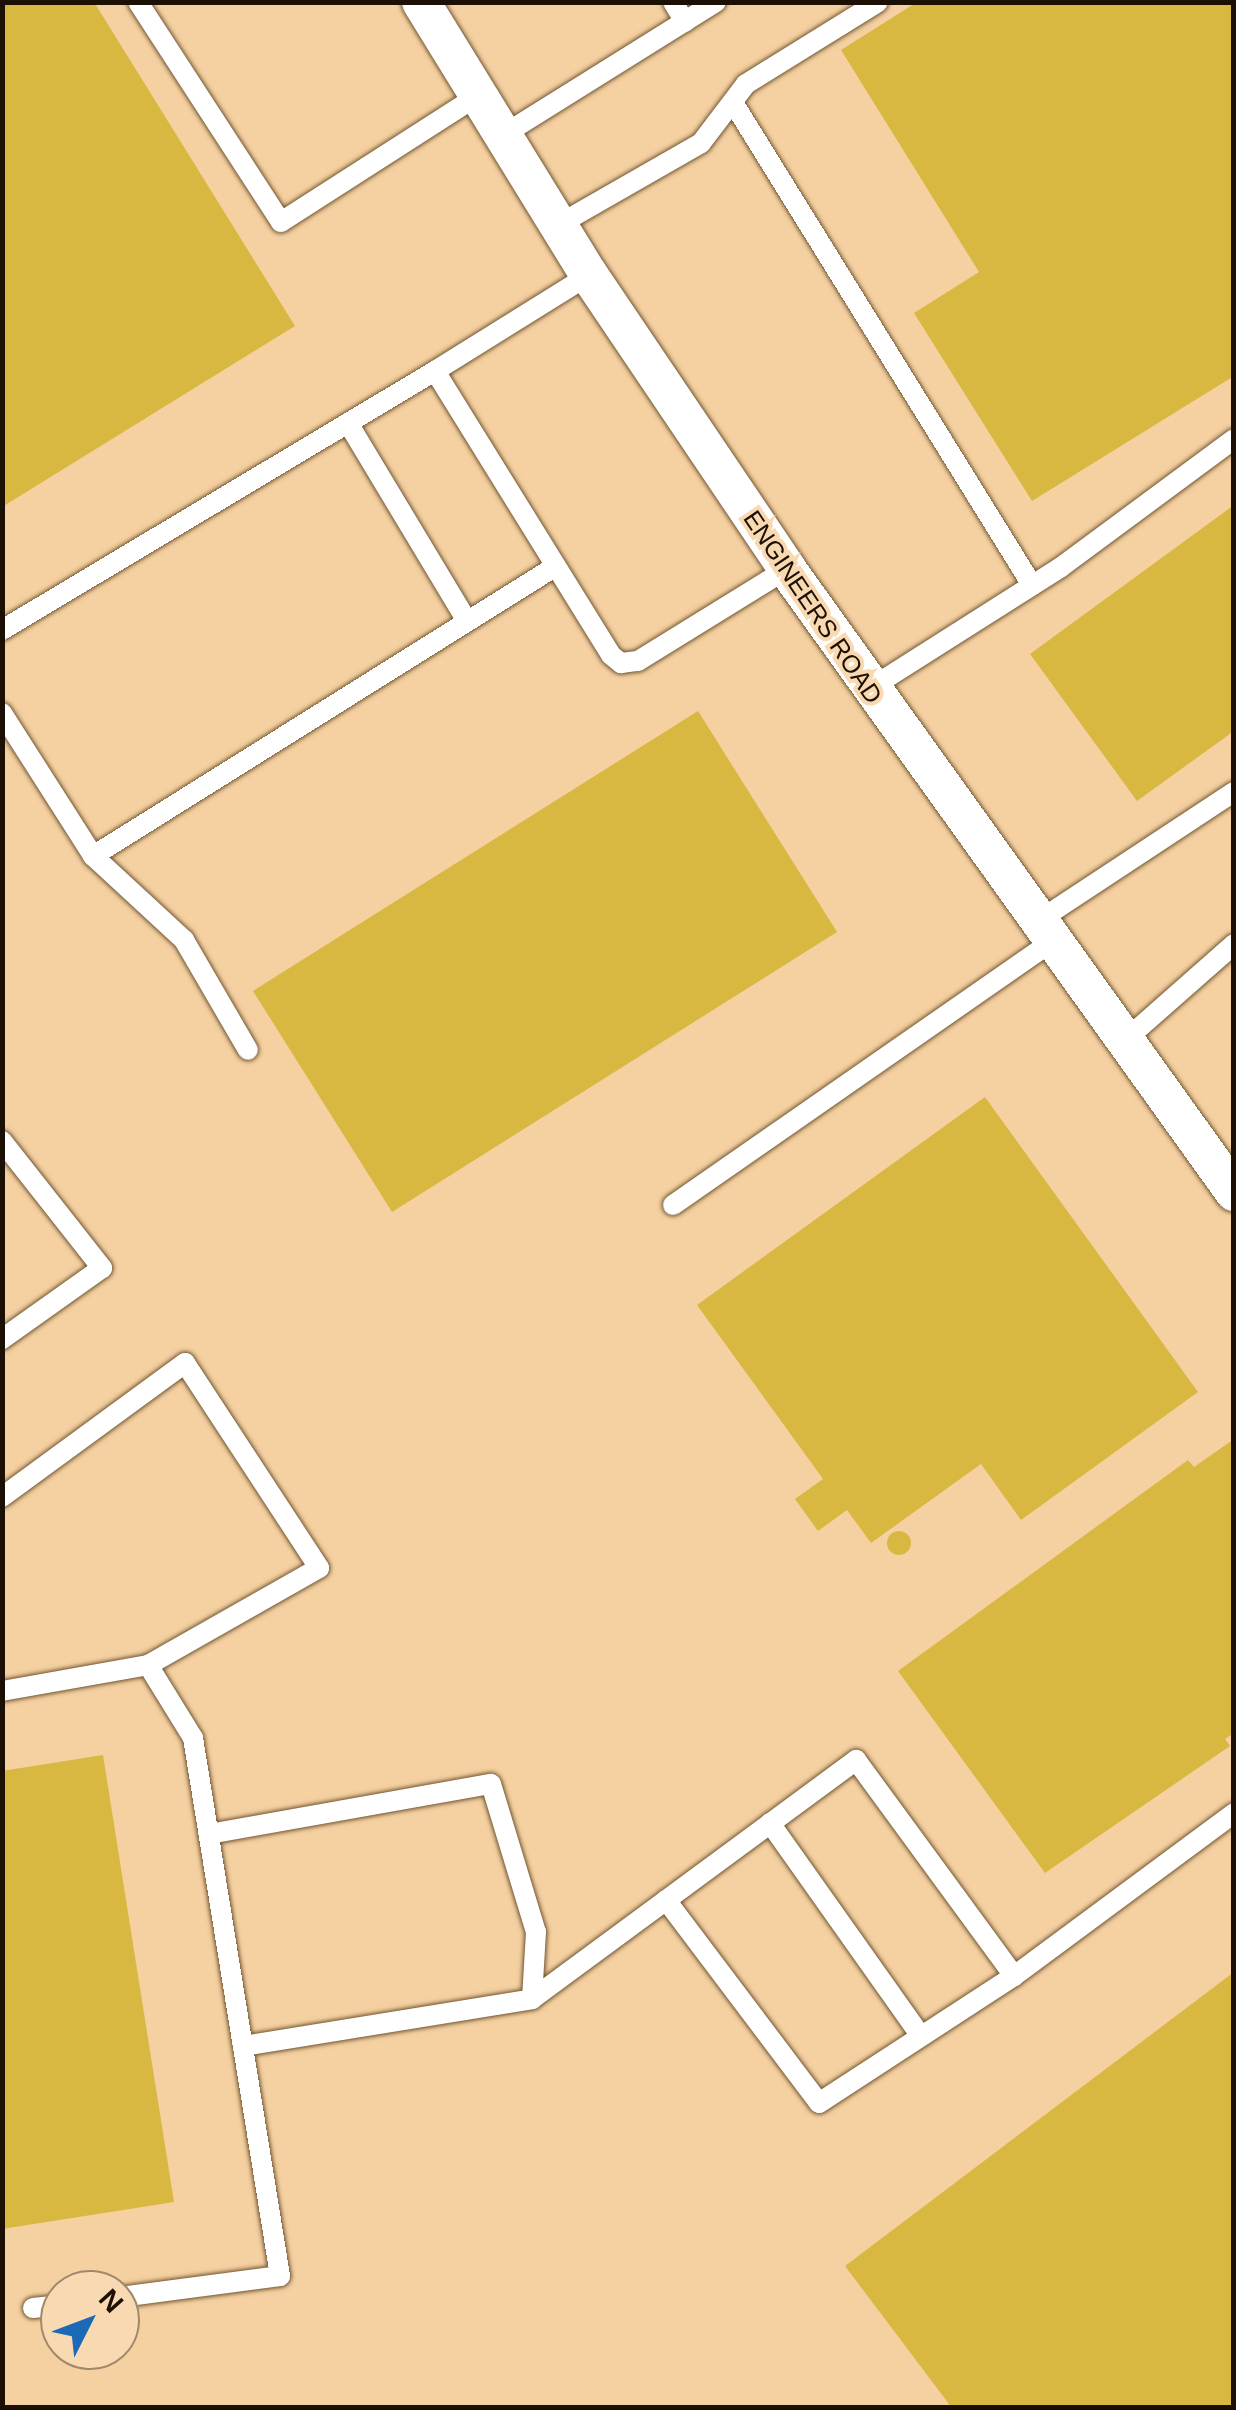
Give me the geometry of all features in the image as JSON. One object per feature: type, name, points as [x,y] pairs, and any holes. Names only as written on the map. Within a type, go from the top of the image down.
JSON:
[{"type":"street","name":"ENGINEERS ROAD","points":[[421,2],[590,275],[787,570],[1043,933],[1234,1192]]},
{"type":"lane","points":[[138,2],[281,222],[479,96]]},
{"type":"lane","points":[[674,2],[685,22]]},
{"type":"lane","points":[[503,135],[716,2]]},
{"type":"lane","points":[[558,224],[701,143],[746,84],[878,2]]},
{"type":"lane","points":[[734,104],[1032,585]]},
{"type":"lane","points":[[2,630],[590,275]]},
{"type":"lane","points":[[435,371],[621,664],[638,661],[787,570]]},
{"type":"lane","points":[[348,423],[467,621]]},
{"type":"lane","points":[[870,689],[1032,585],[1234,440]]},
{"type":"lane","points":[[92,856],[556,566]]},
{"type":"lane","points":[[2,713],[92,856],[184,940],[248,1050]]},
{"type":"lane","points":[[673,1204],[1234,792]]},
{"type":"lane","points":[[1123,1042],[1234,944]]},
{"type":"lane","points":[[2,1140],[102,1268],[2,1339]]},
{"type":"lane","points":[[2,1497],[185,1363],[319,1568],[148,1665],[2,1691]]},
{"type":"lane","points":[[140,2294],[280,2276],[193,1738],[148,1665]]},
{"type":"lane","points":[[243,2046],[532,1999],[856,1760],[1014,1976]]},
{"type":"lane","points":[[208,1834],[491,1784],[536,1932],[532,1999]]},
{"type":"lane","points":[[666,1900],[819,2103],[1014,1976],[1234,1813]]},
{"type":"lane","points":[[770,1824],[921,2036]]},
{"type":"lane","points":[[33,2308],[40,2307]]},
{"type":"shaded area","points":[[3,3],[1233,3],[1233,2407],[3,2408]]},
{"type":"building","points":[[2,2],[94,2],[295,326],[2,507]]},
{"type":"building","points":[[917,2],[1234,2],[1234,376],[1032,501],[914,313],[979,272],[841,50]]},
{"type":"building","points":[[1234,505],[1234,731],[1137,801],[1030,654]]},
{"type":"building","points":[[698,711],[837,932],[392,1212],[253,991]]},
{"type":"building","points":[[985,1097],[1198,1392],[1021,1520],[981,1464],[871,1543],[847,1510],[818,1531],[795,1499],[823,1479],[697,1305]]},
{"type":"building","points":[[1234,1439],[1234,1733],[1225,1739],[1230,1746],[1045,1873],[898,1671],[1188,1460],[1194,1467]]},
{"type":"building","points":[[899,1531],[911,1543],[899,1555],[887,1543]]},
{"type":"building","points":[[103,1755],[174,2202],[2,2229],[2,1771]]},
{"type":"building","points":[[1234,1972],[1234,2408],[952,2408],[845,2266]]}]
